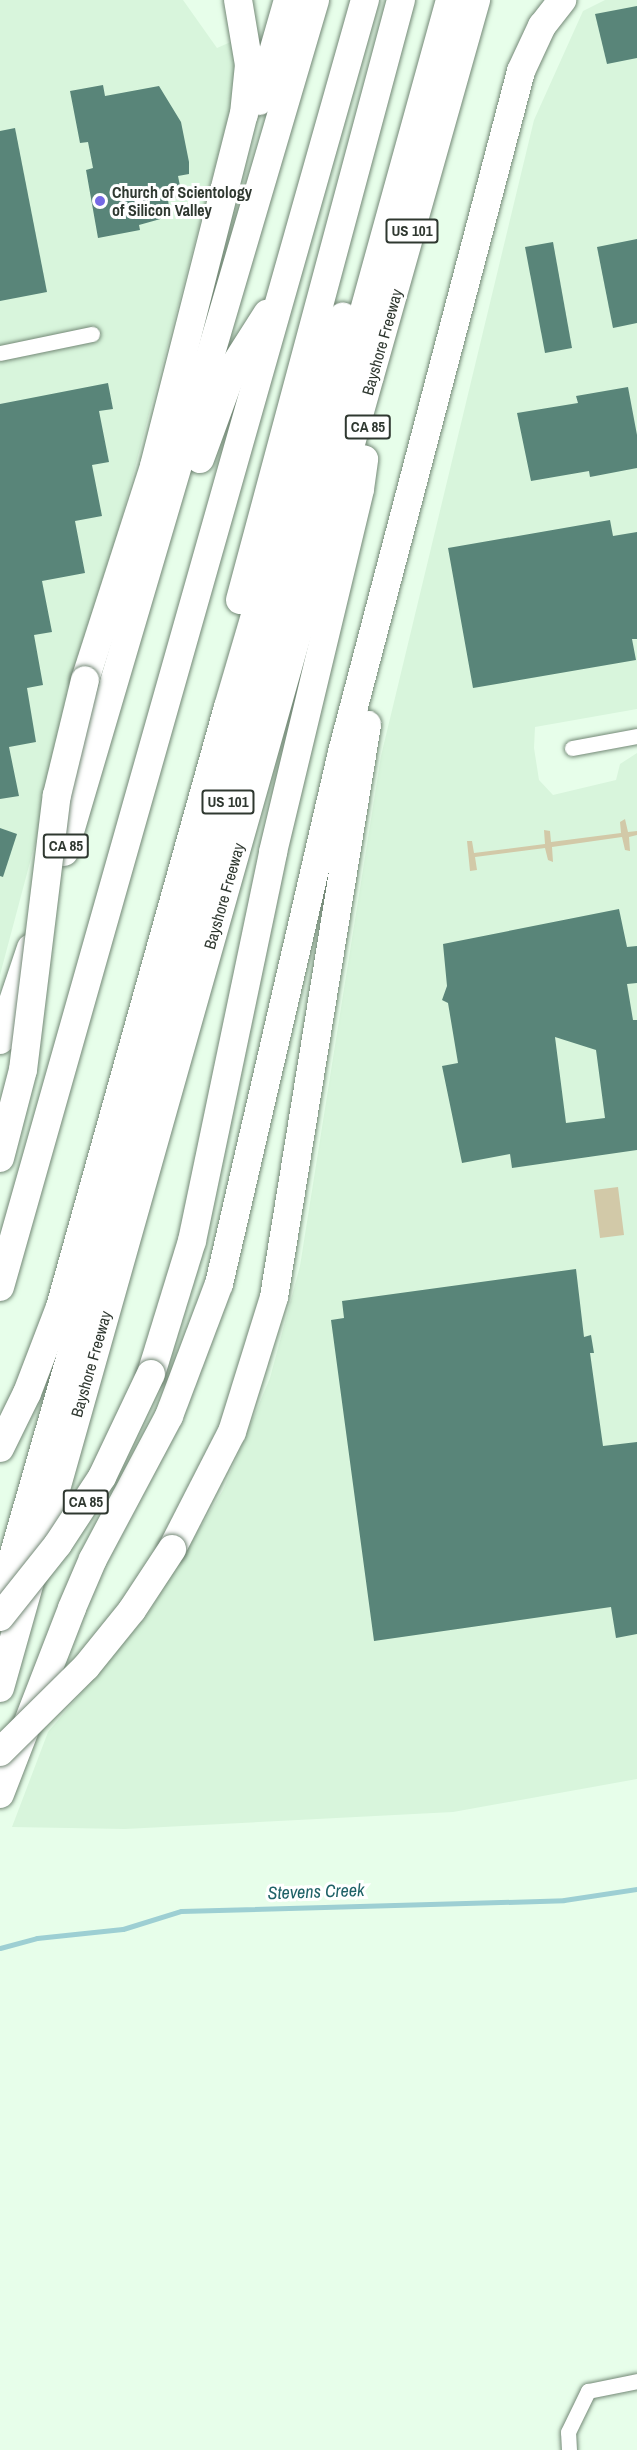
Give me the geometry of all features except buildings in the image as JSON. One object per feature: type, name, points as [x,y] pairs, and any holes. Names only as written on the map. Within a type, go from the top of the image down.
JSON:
[{"type":"highway","points":[[182,362],[249,88],[248,42],[238,0]]},
{"type":"highway","points":[[0,1158],[23,1070],[56,804],[85,680],[136,527],[288,0]]},
{"type":"highway","points":[[64,852],[315,0]]},
{"type":"highway","points":[[0,1287],[365,0]]},
{"type":"highway","points":[[0,1448],[45,1350],[66,1254],[400,0]]},
{"type":"highway","points":[[0,1410],[66,1254],[441,0]]},
{"type":"highway","name":"US 101","points":[[0,1602],[174,997],[450,0]]},
{"type":"highway","name":"Bayshore Freeway","points":[[0,1688],[376,365],[476,0]]},
{"type":"highway","points":[[0,1794],[72,1608],[173,1406],[219,1284],[335,783],[521,71],[542,26],[562,0]]},
{"type":"highway","name":"CA 85","points":[[0,1040],[234,366],[283,290]]},
{"type":"highway","name":"CA 85","points":[[0,1617],[58,1544],[102,1477],[151,1374],[179,1289],[201,1203],[282,807],[360,489],[376,365]]},
{"type":"highway","points":[[0,1752],[86,1667],[132,1610],[172,1549],[231,1432],[274,1297],[400,535]]},
{"type":"street","points":[[0,352],[92,334]]},
{"type":"street","points":[[572,748],[637,736]]},
{"type":"street","points":[[570,2450],[568,2432],[588,2391],[637,2381]]},
{"type":"shaded area","points":[[0,0],[183,0],[217,48],[233,41],[236,63],[231,106],[0,975]]},
{"type":"shaded area","points":[[605,0],[637,0],[637,709],[535,727],[534,748],[539,780],[553,795],[616,780],[620,764],[637,753],[637,1779],[453,1812],[125,1829],[12,1827],[48,1732],[148,1614],[223,1490],[270,1378],[300,1266],[381,756],[534,120],[583,11]]},
{"type":"shaded area","points":[[625,819],[628,832],[637,831],[637,835],[629,837],[630,851],[625,850],[622,837],[552,847],[553,862],[548,860],[545,848],[475,857],[477,870],[470,871],[467,841],[472,841],[474,853],[545,844],[544,830],[550,831],[551,842],[621,833],[620,822]]},
{"type":"shaded area","points":[[618,1187],[624,1235],[600,1238],[594,1190]]},
{"type":"waterway","name":"Stevens Creek","points":[[0,1948],[37,1938],[123,1929],[181,1911],[564,1900],[637,1889]]},
{"type":"place","name":"Church of Scientology of Silicon Valley","points":[[100,201]]}]
